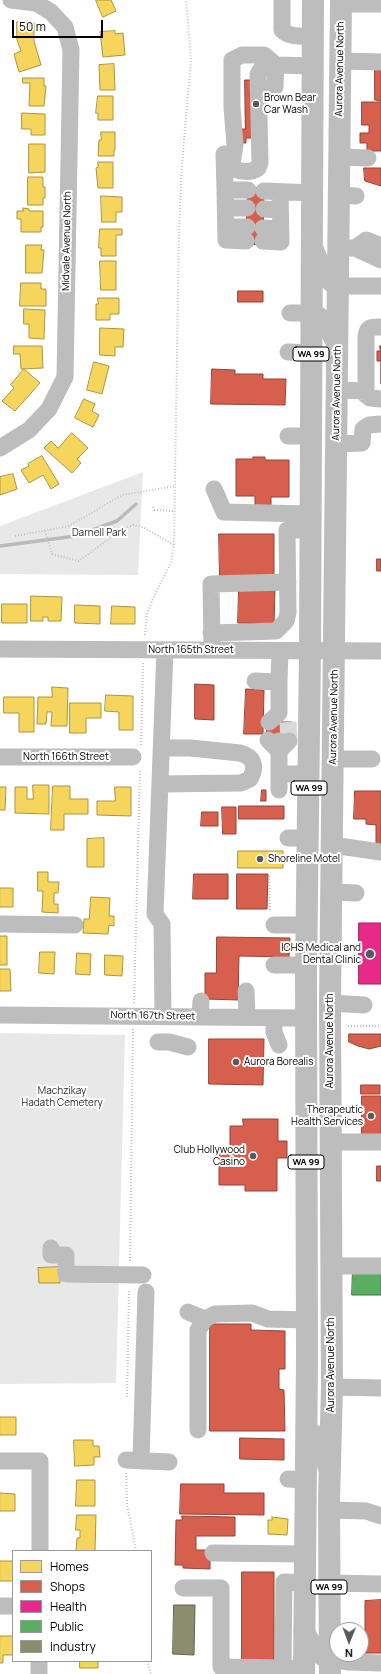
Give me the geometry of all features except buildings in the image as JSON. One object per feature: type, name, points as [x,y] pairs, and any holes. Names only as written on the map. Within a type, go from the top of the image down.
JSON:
[{"type":"highway","name":"WA 99","points":[[300,1672],[304,1632],[305,1554],[297,1480],[307,1431],[307,1320],[306,925],[298,838],[309,774],[311,353],[300,313],[313,249],[313,0]]},
{"type":"highway","name":"Aurora Avenue North","points":[[330,1667],[329,1583],[332,1387],[330,1003],[338,286],[360,246],[340,157],[341,2]]},
{"type":"main road","points":[[313,249],[325,275],[338,286]]},
{"type":"main road","points":[[300,313],[319,316],[327,323],[338,344]]},
{"type":"main road","points":[[306,969],[314,990],[330,1003]]},
{"type":"main road","points":[[306,1018],[323,1036],[330,1050]]},
{"type":"main road","points":[[307,1357],[317,1373],[332,1387]]},
{"type":"main road","points":[[307,1431],[317,1435],[322,1442],[330,1472]]},
{"type":"main road","points":[[304,1632],[314,1649],[322,1656],[330,1667]]},
{"type":"street","name":"Midvale Avenue North","points":[[0,448],[29,430],[49,409],[65,377],[71,50],[65,27],[50,12],[36,3],[11,0]]},
{"type":"street","points":[[282,0],[282,30],[285,33],[294,35],[313,36]]},
{"type":"street","points":[[341,2],[381,4]]},
{"type":"street","points":[[276,65],[264,55],[242,55],[232,60],[232,107],[235,145],[232,164],[234,169],[253,172],[258,168],[260,163],[258,74],[261,69],[276,65],[313,66]]},
{"type":"street","points":[[340,61],[381,62]]},
{"type":"street","points":[[275,87],[276,65]]},
{"type":"street","points":[[232,107],[223,129],[226,240],[280,229],[264,209],[264,191]]},
{"type":"street","points":[[340,157],[368,158]]},
{"type":"street","points":[[225,190],[313,193]]},
{"type":"street","points":[[226,208],[264,209]]},
{"type":"street","points":[[360,246],[381,260]]},
{"type":"street","points":[[338,286],[381,286]]},
{"type":"street","points":[[381,327],[371,327],[366,333],[366,391],[368,398],[381,399]]},
{"type":"street","points":[[288,352],[311,353]]},
{"type":"street","points":[[337,390],[366,391]]},
{"type":"street","points":[[336,444],[362,443],[363,429],[369,425],[381,424]]},
{"type":"street","points":[[288,436],[311,436]]},
{"type":"street","points":[[214,489],[224,512],[310,522]]},
{"type":"street","points":[[212,633],[276,631],[286,621],[288,613],[287,530],[310,522]]},
{"type":"street","points":[[212,650],[211,584],[288,582]]},
{"type":"street","name":"North 165th Street","points":[[0,649],[381,651]]},
{"type":"street","points":[[165,650],[155,914],[162,924],[166,1016],[164,1042],[188,1047]]},
{"type":"street","points":[[279,720],[280,651]]},
{"type":"street","points":[[255,682],[279,682]]},
{"type":"street","points":[[279,743],[279,782],[309,774]]},
{"type":"street","points":[[160,784],[241,783],[250,779],[254,769],[254,764],[251,759],[247,755],[240,753],[190,748],[162,748]]},
{"type":"street","name":"North 166th Street","points":[[0,756],[138,756]]},
{"type":"street","points":[[333,759],[372,759]]},
{"type":"street","points":[[332,845],[381,852]]},
{"type":"street","points":[[332,892],[356,892]]},
{"type":"street","points":[[275,918],[306,925]]},
{"type":"street","points":[[0,924],[75,925]]},
{"type":"street","points":[[274,965],[306,969]]},
{"type":"street","points":[[246,991],[247,1017]]},
{"type":"street","points":[[330,1003],[364,1005]]},
{"type":"street","name":"North 167th Street","points":[[0,1015],[166,1016],[201,1009],[247,1017],[306,1018]]},
{"type":"street","points":[[274,1018],[274,1032],[279,1045]]},
{"type":"street","points":[[330,1142],[381,1142]]},
{"type":"street","points":[[51,1248],[51,1255],[66,1255],[66,1274],[143,1275]]},
{"type":"street","points":[[331,1261],[356,1256]]},
{"type":"street","points":[[331,1261],[381,1266]]},
{"type":"street","points":[[146,1292],[134,1460],[169,1462]]},
{"type":"street","points":[[188,1312],[205,1319]]},
{"type":"street","points":[[198,1430],[198,1330],[205,1319],[215,1314],[252,1313],[268,1319],[307,1320]]},
{"type":"street","points":[[332,1387],[381,1388]]},
{"type":"street","points":[[0,1461],[40,1461],[40,1550]]},
{"type":"street","points":[[330,1510],[366,1511],[379,1515]]},
{"type":"street","points":[[213,1553],[305,1554]]},
{"type":"street","points":[[183,1588],[221,1588],[220,1667],[300,1672],[284,1582],[305,1583]]},
{"type":"street","points":[[329,1583],[381,1584]]},
{"type":"street","points":[[0,1606],[12,1606]]},
{"type":"street","points":[[39,1662],[39,1674]]},
{"type":"street","points":[[330,1667],[350,1662],[381,1663]]},
{"type":"path","points":[[144,638],[147,614],[154,596],[171,563],[174,544],[181,184],[191,60],[186,0]]},
{"type":"path","points":[[15,536],[68,526],[122,495],[175,486]]},
{"type":"path","points":[[154,510],[175,511]]},
{"type":"path","points":[[45,531],[48,546],[52,554],[79,561],[122,529],[133,525],[143,527],[174,544]]},
{"type":"path","points":[[134,1006],[138,756],[143,659]]},
{"type":"path","points":[[269,876],[268,911],[275,918]]},
{"type":"path","points":[[348,1026],[381,1026]]},
{"type":"path","points":[[148,1662],[151,1674]]},
{"type":"green space","name":"Darnell Park","points":[[143,472],[138,575],[0,574],[0,526]]},
{"type":"green space","name":"Machzikay Hadath Cemetery","points":[[0,1033],[125,1035],[116,1383],[0,1384]]},
{"type":"waterway","points":[[0,546],[76,536],[117,521],[136,504]]},
{"type":"tunnel","points":[[288,722],[289,741]]},
{"type":"place","name":"Brown Bear Car Wash","points":[[256,104]]},
{"type":"place","name":"Shoreline Motel","points":[[260,859]]},
{"type":"place","name":"ICHS Medical and Dental Clinic","points":[[370,954]]},
{"type":"place","name":"Aurora Borealis","points":[[236,1062]]},
{"type":"place","name":"Therapeutic Health Services","points":[[371,1116]]},
{"type":"place","name":"Club Hollywood Casino","points":[[253,1156]]}]
